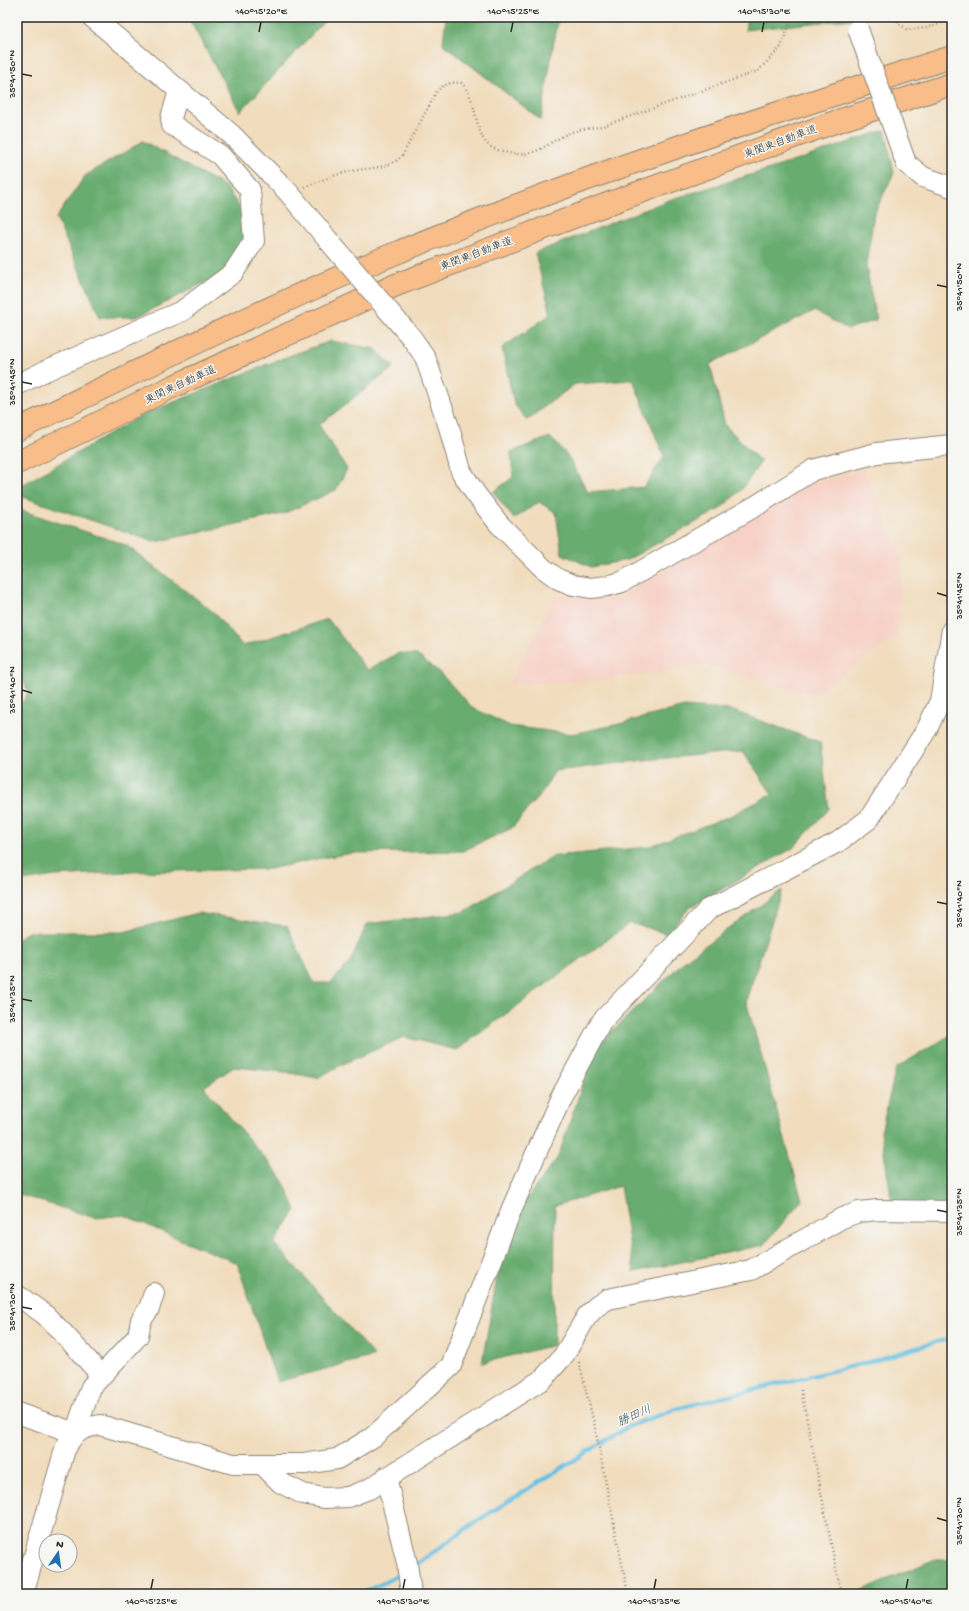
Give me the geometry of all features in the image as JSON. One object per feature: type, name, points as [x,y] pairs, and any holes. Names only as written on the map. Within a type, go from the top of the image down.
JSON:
[{"type":"highway","points":[[17,430],[270,309],[392,255],[594,176],[842,92],[952,57]]},
{"type":"highway","name":"東関東自動車道","points":[[17,463],[179,384],[396,285],[506,241],[625,197],[834,122],[952,84]]},
{"type":"street","points":[[92,17],[232,135],[288,192],[411,337],[425,358],[449,427],[461,471],[475,493],[499,524],[543,568],[558,579],[573,585],[591,588],[622,582],[754,507],[813,470],[852,458],[877,453],[952,445]]},
{"type":"street","points":[[855,23],[906,163],[924,177],[952,187]]},
{"type":"street","points":[[17,385],[45,371],[182,311],[233,273],[254,241],[250,190],[220,155],[172,125],[171,118],[179,91]]},
{"type":"street","points":[[17,1413],[75,1433],[85,1428],[100,1425],[233,1464],[304,1464],[337,1459],[373,1437],[451,1366],[512,1208],[561,1097],[602,1021],[709,909],[838,842],[869,819],[927,729],[940,701],[952,630]]},
{"type":"street","points":[[262,1464],[281,1483],[303,1494],[324,1498],[348,1497],[369,1489],[543,1379],[556,1366],[573,1340],[586,1316],[608,1299],[751,1270],[842,1218],[859,1212],[878,1210],[952,1211]]},
{"type":"street","points":[[23,1594],[66,1446],[75,1433],[91,1386],[138,1336],[140,1320],[149,1309],[154,1293]]},
{"type":"street","points":[[17,1295],[44,1314],[101,1374]]},
{"type":"street","points":[[386,1477],[407,1563],[411,1594]]},
{"type":"path","points":[[288,192],[352,171],[387,166],[395,163],[402,156],[437,91],[444,84],[451,82],[462,83],[468,89],[480,131],[485,141],[491,148],[519,156],[529,154],[568,134],[584,129],[603,126],[758,71],[780,47],[792,17]]},
{"type":"path","points":[[897,17],[898,23],[908,30],[926,28],[952,20]]},
{"type":"path","points":[[573,1340],[594,1423],[628,1594]]},
{"type":"path","points":[[801,1390],[841,1594]]},
{"type":"shaded area","points":[[864,470],[902,559],[897,636],[813,695],[707,665],[600,680],[509,684],[556,594],[616,599],[813,482]]},
{"type":"green space","points":[[188,17],[328,17],[240,112]]},
{"type":"green space","points":[[446,17],[559,17],[541,120],[443,44]]},
{"type":"green space","points":[[748,17],[872,17],[745,30]]},
{"type":"green space","points":[[885,130],[894,173],[874,214],[866,265],[876,320],[848,329],[814,311],[710,364],[725,425],[761,462],[742,489],[720,509],[627,560],[591,567],[562,554],[556,513],[539,502],[514,519],[493,492],[513,477],[511,452],[550,437],[567,455],[588,492],[644,487],[664,457],[633,380],[575,384],[527,420],[514,404],[502,348],[551,314],[535,253],[669,200],[786,164]]},
{"type":"green space","points":[[143,141],[226,187],[263,244],[219,275],[137,317],[100,317],[56,218],[85,176]]},
{"type":"green space","points":[[331,341],[375,349],[394,367],[319,425],[347,469],[336,490],[283,514],[155,542],[17,495],[17,488],[142,415],[283,358]]},
{"type":"green space","points":[[17,509],[126,545],[212,611],[243,646],[328,619],[367,670],[399,653],[417,655],[438,671],[473,708],[510,726],[572,734],[619,724],[684,707],[730,710],[820,742],[829,809],[793,848],[689,908],[667,934],[630,923],[457,1050],[404,1037],[343,1064],[317,1078],[285,1072],[234,1067],[204,1087],[282,1178],[296,1210],[274,1243],[374,1356],[277,1382],[237,1263],[124,1215],[95,1218],[17,1194],[17,939],[28,932],[123,932],[198,913],[287,926],[314,983],[331,983],[350,962],[367,924],[464,912],[553,856],[648,847],[730,816],[772,794],[743,751],[645,760],[555,771],[542,792],[512,828],[463,851],[354,853],[321,858],[270,869],[126,872],[55,876],[17,882],[17,710],[29,692],[17,671]]},
{"type":"green space","points":[[782,890],[746,1001],[802,1200],[764,1245],[634,1272],[620,1186],[555,1206],[554,1345],[482,1363],[506,1226],[558,1157],[595,1048],[685,960]]},
{"type":"green space","points":[[952,1034],[952,1207],[893,1210],[881,1132],[896,1068]]},
{"type":"green space","points":[[933,1560],[952,1560],[952,1594],[853,1594]]},
{"type":"waterway","name":"勝田川","points":[[414,1566],[480,1519],[629,1426],[679,1408],[865,1363],[940,1341],[952,1339]]},
{"type":"waterway","name":"勝田川","points":[[361,1594],[403,1573]]}]
